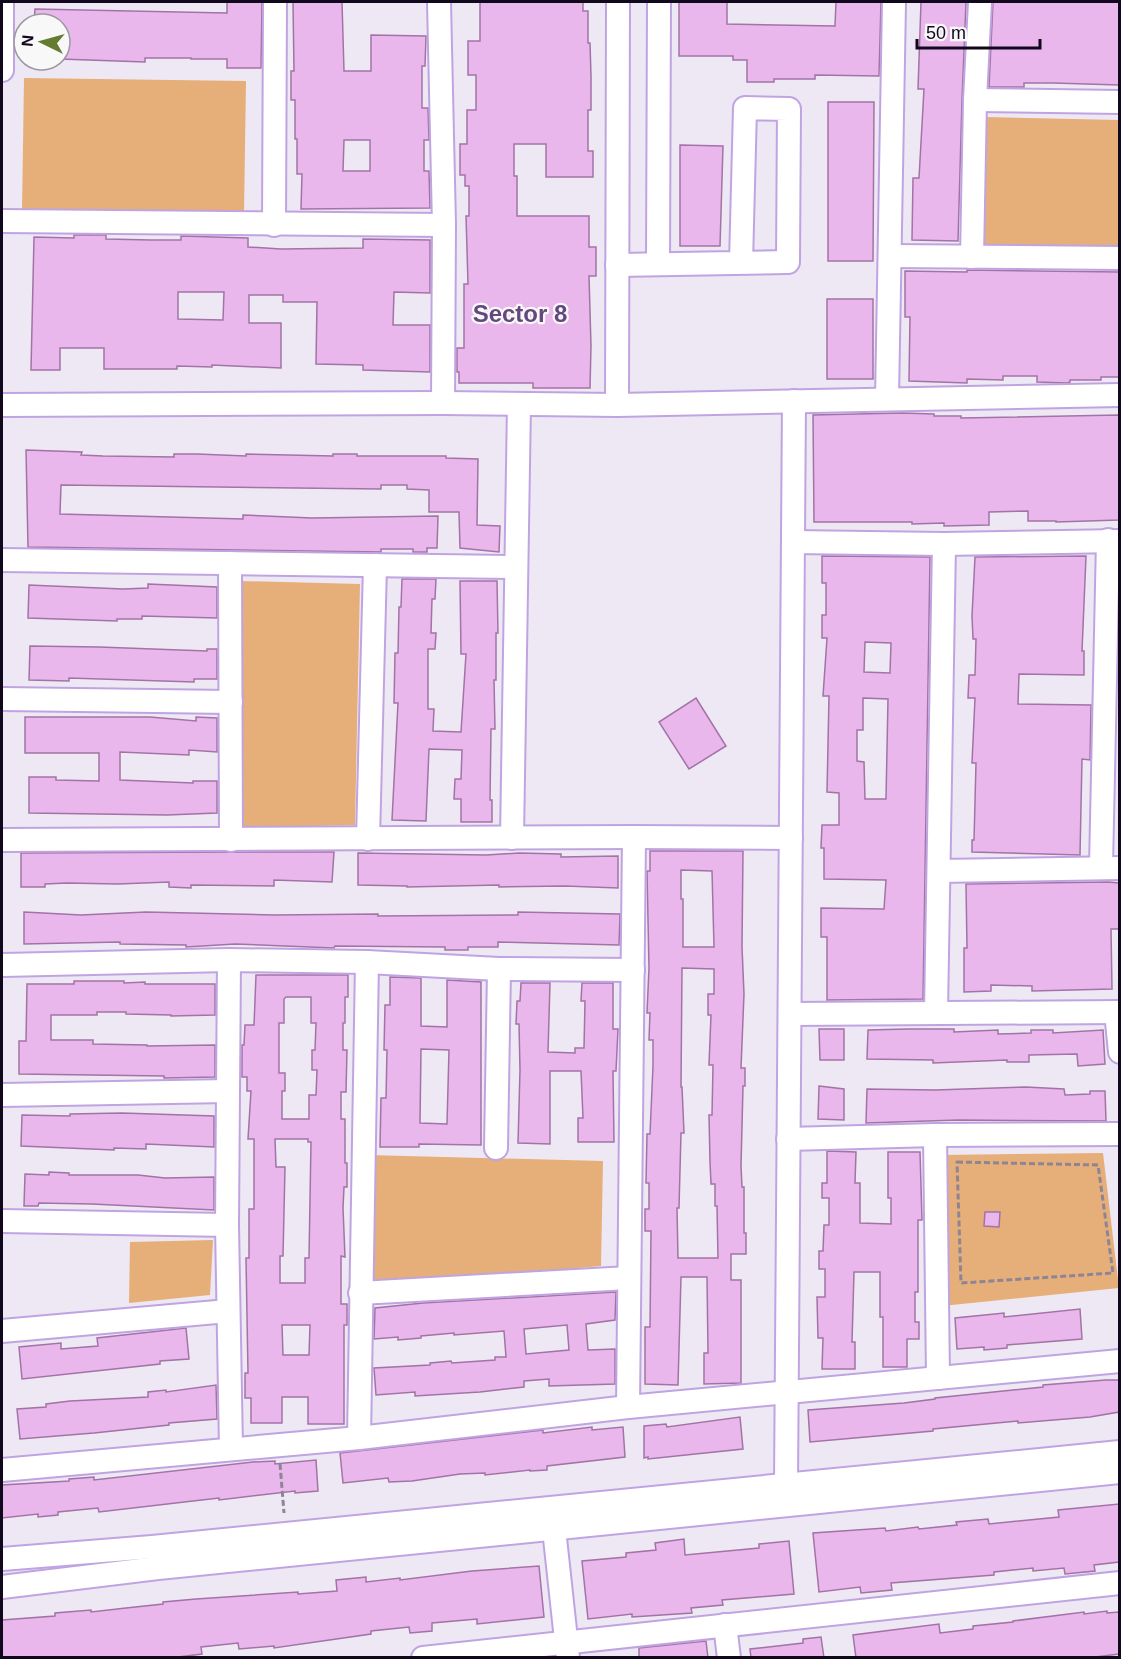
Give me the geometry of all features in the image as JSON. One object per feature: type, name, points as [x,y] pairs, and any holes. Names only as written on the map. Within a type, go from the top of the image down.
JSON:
[{"type":"street","points":[[2,2],[2,70]]},
{"type":"street","points":[[274,225],[275,2]]},
{"type":"street","points":[[439,2],[444,225],[443,403]]},
{"type":"street","points":[[617,405],[618,2]]},
{"type":"street","points":[[658,264],[659,2]]},
{"type":"street","points":[[887,399],[894,2]]},
{"type":"street","points":[[972,257],[975,100],[980,2]]},
{"type":"street","points":[[975,100],[1119,102]]},
{"type":"street","points":[[617,265],[658,264],[741,263],[788,262],[789,108],[745,108],[741,263]]},
{"type":"street","points":[[2,221],[444,225]]},
{"type":"street","points":[[890,256],[1119,258]]},
{"type":"street","points":[[2,405],[443,403],[617,405],[1119,395]]},
{"type":"street","points":[[786,1484],[794,401]]},
{"type":"street","points":[[512,838],[519,404]]},
{"type":"street","points":[[793,542],[944,544],[1114,541],[1110,868],[939,871]]},
{"type":"street","points":[[936,1013],[944,544]]},
{"type":"street","points":[[2,560],[516,567]]},
{"type":"street","points":[[230,563],[231,840]]},
{"type":"street","points":[[368,839],[375,566]]},
{"type":"street","points":[[2,699],[231,702]]},
{"type":"street","points":[[628,1407],[634,837]]},
{"type":"street","points":[[2,840],[791,838]]},
{"type":"street","points":[[2,966],[229,960],[368,962],[499,969],[633,970]]},
{"type":"street","points":[[229,960],[227,1225],[231,1449]]},
{"type":"street","points":[[359,1438],[368,962]]},
{"type":"street","points":[[496,1148],[499,969]]},
{"type":"street","points":[[790,1014],[1118,1012],[1119,1052]]},
{"type":"street","points":[[2,1095],[228,1091]]},
{"type":"street","points":[[788,1139],[1119,1134]]},
{"type":"street","points":[[935,1135],[938,1378]]},
{"type":"street","points":[[2,1221],[227,1225]]},
{"type":"street","points":[[360,1293],[629,1278]]},
{"type":"street","points":[[2,1331],[228,1311]]},
{"type":"street","points":[[2,1470],[359,1438],[628,1407],[1119,1361]]},
{"type":"street","points":[[2,1559],[164,1546],[1119,1452]]},
{"type":"street","points":[[2,1587],[158,1568],[1119,1472]]},
{"type":"street","points":[[554,1529],[567,1650]]},
{"type":"street","points":[[423,1658],[567,1650],[726,1625],[1119,1583]]},
{"type":"street","points":[[726,1625],[729,1658]]},
{"type":"path","points":[[957,1162],[1098,1165],[1113,1273],[961,1282],[957,1162]]},
{"type":"path","points":[[278,1445],[284,1513]]},
{"type":"shaded area","points":[[24,78],[246,81],[244,213],[22,211]]},
{"type":"shaded area","points":[[985,117],[1119,120],[1119,248],[983,247]]},
{"type":"shaded area","points":[[240,581],[360,584],[355,825],[238,828]]},
{"type":"shaded area","points":[[1103,1153],[1119,1288],[942,1306],[940,1155]]},
{"type":"shaded area","points":[[368,1155],[603,1161],[601,1266],[367,1287]]},
{"type":"shaded area","points":[[213,1240],[210,1295],[129,1303],[130,1242]]},
{"type":"building","points":[[227,2],[262,2],[261,68],[227,68],[227,59],[145,58],[145,62],[72,59],[72,12],[35,12],[35,9],[227,13]]},
{"type":"building","points":[[293,2],[342,2],[344,71],[371,71],[371,35],[426,36],[425,66],[422,66],[422,108],[428,108],[429,140],[424,140],[424,171],[429,171],[430,208],[301,209],[302,174],[297,174],[295,100],[291,100],[291,71],[294,71]],"holes":[[[344,140],[370,140],[370,171],[343,171]]]},
{"type":"building","points":[[480,2],[583,2],[583,11],[588,11],[591,110],[588,110],[588,151],[593,151],[593,177],[546,177],[546,144],[514,144],[514,176],[517,176],[517,216],[589,216],[589,247],[596,247],[596,276],[589,276],[590,388],[533,388],[533,383],[459,383],[457,348],[464,348],[464,284],[468,284],[466,216],[469,216],[469,186],[465,186],[465,175],[460,175],[460,144],[467,144],[467,110],[476,110],[476,75],[468,75],[468,41],[480,41]]},
{"type":"building","points":[[679,2],[727,2],[727,24],[835,26],[836,2],[881,2],[879,76],[815,75],[815,79],[774,79],[774,82],[747,82],[747,60],[733,60],[733,56],[679,56]]},
{"type":"building","points":[[921,2],[966,2],[958,241],[912,240],[913,178],[919,178],[924,89],[918,89]]},
{"type":"building","points":[[993,2],[1119,2],[1119,85],[1024,83],[1024,87],[989,87]]},
{"type":"building","points":[[828,102],[874,102],[873,261],[828,261]]},
{"type":"building","points":[[680,145],[723,146],[720,246],[680,246]]},
{"type":"building","points":[[74,235],[106,235],[106,239],[151,240],[181,240],[181,236],[248,238],[248,247],[281,249],[363,248],[363,239],[430,240],[430,293],[394,292],[393,325],[430,325],[430,372],[363,370],[363,365],[316,364],[317,302],[283,302],[283,295],[249,295],[249,323],[281,323],[281,368],[212,365],[212,367],[177,366],[177,369],[104,369],[104,348],[60,348],[60,370],[31,370],[34,237],[74,238]],"holes":[[[178,292],[224,292],[223,320],[178,319]]]},
{"type":"building","points":[[967,270],[1119,272],[1119,377],[1101,377],[1101,380],[1070,380],[1067,383],[1037,382],[1037,376],[1003,376],[1003,380],[967,379],[967,383],[909,381],[910,317],[905,317],[905,271],[967,272]]},
{"type":"building","points":[[827,299],[873,299],[873,379],[827,379]]},
{"type":"building","points":[[902,413],[961,416],[961,418],[1119,415],[1119,520],[1028,521],[1028,511],[989,512],[989,525],[814,522],[813,415]]},
{"type":"building","points":[[26,450],[82,452],[81,455],[103,456],[174,457],[174,454],[197,454],[246,456],[246,454],[333,456],[333,454],[357,454],[357,456],[446,456],[446,458],[478,459],[477,525],[500,526],[499,552],[460,548],[459,512],[429,512],[429,490],[407,489],[407,485],[381,485],[381,489],[61,485],[60,514],[243,519],[243,515],[312,518],[438,516],[437,548],[427,548],[427,552],[413,552],[413,549],[381,549],[381,552],[28,547]]},
{"type":"building","points":[[822,556],[930,557],[923,999],[827,1000],[827,937],[821,937],[821,908],[884,909],[886,880],[824,879],[824,848],[821,848],[822,825],[839,825],[839,793],[827,792],[829,696],[823,696],[827,638],[822,638],[822,615],[826,615],[826,583],[822,583]],"holes":[[[865,642],[891,643],[890,673],[864,672]],[[863,698],[888,699],[886,799],[865,799],[864,762],[857,761],[857,730],[863,730]]]},
{"type":"building","points":[[1086,556],[1082,651],[1084,651],[1084,675],[1019,674],[1018,704],[1091,705],[1090,760],[1082,759],[1080,855],[972,852],[976,763],[972,763],[975,698],[968,698],[969,675],[975,675],[976,639],[973,639],[972,616],[975,557]]},
{"type":"building","points":[[402,579],[436,579],[435,599],[432,599],[431,633],[436,633],[435,649],[428,649],[428,709],[434,709],[433,731],[461,732],[466,654],[461,654],[460,581],[497,581],[495,729],[491,729],[492,822],[461,822],[461,799],[454,799],[455,779],[461,779],[462,750],[429,749],[426,821],[392,820],[398,703],[394,703],[395,653],[398,653]]},
{"type":"building","points":[[148,584],[217,587],[217,618],[142,616],[142,619],[117,619],[117,621],[28,618],[29,585],[123,589],[148,588]]},
{"type":"building","points":[[30,646],[207,651],[207,649],[217,649],[217,679],[194,679],[194,682],[69,678],[69,681],[29,680]]},
{"type":"building","points":[[696,698],[726,746],[689,769],[659,722]]},
{"type":"building","points":[[25,717],[150,717],[196,721],[196,717],[217,718],[217,752],[189,750],[189,755],[120,752],[120,780],[193,783],[193,781],[217,781],[217,813],[167,815],[29,813],[29,777],[99,781],[99,753],[25,753]]},
{"type":"building","points":[[650,851],[743,851],[744,994],[741,1068],[745,1068],[745,1086],[743,1086],[741,1166],[742,1187],[744,1187],[746,1254],[731,1254],[731,1280],[741,1280],[741,1383],[704,1384],[704,1353],[708,1353],[707,1277],[681,1277],[678,1385],[645,1384],[645,1327],[650,1327],[651,1231],[645,1231],[645,1209],[649,1209],[649,1183],[646,1183],[647,1134],[650,1134],[653,1066],[653,1040],[649,1040],[650,1013],[647,1013],[649,968],[647,871],[650,871]],"holes":[[[681,870],[712,871],[714,947],[683,947]],[[682,968],[714,969],[714,994],[708,994],[708,1015],[711,1015],[709,1065],[713,1065],[712,1115],[709,1115],[711,1184],[715,1184],[718,1258],[678,1258],[677,1208],[679,1208],[681,1133],[684,1133],[681,1087]]]},
{"type":"building","points":[[334,852],[332,882],[274,880],[274,886],[191,885],[191,888],[169,887],[169,882],[67,883],[45,884],[45,887],[21,887],[21,853]]},
{"type":"building","points":[[358,853],[486,855],[519,853],[561,854],[561,857],[618,856],[618,888],[358,885]]},
{"type":"building","points":[[1119,883],[1119,929],[1111,929],[1112,989],[1032,991],[1032,986],[991,985],[991,991],[964,992],[964,948],[967,948],[966,884]]},
{"type":"building","points":[[24,912],[81,915],[146,912],[274,915],[378,914],[378,916],[518,915],[518,912],[620,914],[619,945],[498,942],[498,947],[445,950],[445,947],[335,946],[334,948],[235,944],[186,947],[186,945],[120,944],[120,942],[24,944]]},
{"type":"building","points":[[256,975],[348,975],[348,997],[345,997],[345,1023],[343,1023],[343,1050],[347,1050],[346,1092],[341,1092],[341,1119],[345,1119],[345,1163],[347,1163],[347,1187],[344,1187],[343,1208],[345,1257],[341,1256],[341,1304],[347,1304],[347,1325],[344,1325],[344,1424],[308,1424],[308,1397],[282,1397],[282,1423],[251,1423],[251,1398],[245,1398],[245,1373],[248,1373],[246,1258],[249,1258],[249,1209],[254,1209],[254,1139],[248,1139],[251,1091],[247,1091],[247,1077],[242,1077],[242,1045],[244,1045],[245,1025],[254,1025]],"holes":[[[286,997],[311,997],[311,1023],[316,1023],[315,1050],[312,1050],[312,1070],[317,1070],[316,1095],[309,1095],[309,1119],[282,1119],[282,1091],[285,1091],[285,1073],[279,1073],[279,1023],[284,1023],[284,999]],[[275,1139],[308,1139],[308,1142],[311,1142],[309,1258],[305,1258],[305,1283],[280,1283],[280,1256],[283,1256],[285,1167],[276,1167]],[[282,1325],[310,1325],[309,1355],[283,1355]]]},
{"type":"building","points":[[390,977],[421,978],[421,1026],[447,1027],[447,980],[481,982],[481,1145],[419,1144],[419,1147],[380,1147],[381,1098],[386,1098],[385,1005],[390,1005]],"holes":[[[421,1049],[449,1050],[447,1124],[420,1123]]]},
{"type":"building","points":[[74,981],[215,984],[215,1015],[171,1016],[97,1012],[97,1015],[51,1015],[51,1040],[93,1040],[93,1044],[147,1046],[215,1045],[215,1077],[19,1074],[19,1041],[26,1041],[27,984],[74,984]]},
{"type":"building","points":[[521,983],[550,983],[548,1052],[575,1053],[575,1048],[584,1048],[585,1001],[581,1001],[582,983],[613,983],[613,1029],[618,1029],[616,1071],[613,1071],[614,1142],[578,1142],[578,1118],[583,1118],[581,1071],[550,1071],[550,1144],[518,1143],[520,1070],[519,1024],[516,1024]]},
{"type":"building","points":[[819,1029],[844,1029],[844,1060],[820,1060]]},
{"type":"building","points":[[954,1029],[954,1032],[998,1030],[998,1034],[1031,1033],[1031,1030],[1053,1030],[1053,1033],[1103,1030],[1105,1064],[1078,1066],[1077,1054],[1029,1055],[1029,1062],[1007,1062],[1007,1060],[933,1063],[933,1060],[867,1059],[868,1030]]},
{"type":"building","points":[[819,1086],[844,1089],[844,1120],[818,1119]]},
{"type":"building","points":[[1026,1087],[1064,1089],[1065,1095],[1105,1091],[1106,1121],[958,1120],[866,1123],[867,1089],[935,1090]]},
{"type":"building","points":[[70,1114],[214,1116],[214,1147],[146,1144],[146,1149],[114,1148],[114,1150],[21,1146],[22,1115],[70,1116]]},
{"type":"building","points":[[827,1151],[856,1152],[855,1183],[860,1183],[860,1223],[891,1224],[891,1198],[888,1198],[888,1152],[920,1152],[922,1220],[918,1220],[918,1292],[915,1292],[915,1322],[919,1322],[919,1339],[907,1339],[907,1367],[883,1367],[880,1272],[854,1272],[852,1342],[855,1342],[855,1369],[822,1369],[823,1338],[818,1338],[817,1297],[825,1297],[825,1269],[819,1269],[819,1251],[823,1251],[824,1225],[829,1225],[829,1198],[822,1198],[822,1183],[827,1183]]},
{"type":"building","points":[[49,1172],[69,1173],[69,1175],[138,1175],[165,1178],[214,1177],[214,1210],[92,1204],[39,1203],[38,1206],[24,1206],[25,1174],[49,1175]]},
{"type":"building","points":[[985,1212],[1000,1212],[999,1227],[984,1226]]},
{"type":"building","points":[[616,1292],[615,1320],[586,1324],[588,1350],[615,1349],[615,1384],[549,1386],[549,1379],[524,1381],[524,1387],[480,1392],[415,1396],[415,1392],[376,1395],[374,1368],[430,1365],[430,1363],[451,1361],[452,1363],[495,1360],[495,1357],[506,1357],[504,1331],[454,1335],[454,1333],[398,1340],[398,1337],[374,1339],[375,1308],[423,1303]],"holes":[[[567,1325],[569,1350],[526,1354],[524,1329]]]},
{"type":"building","points":[[1080,1309],[1082,1339],[1007,1345],[1007,1348],[984,1350],[984,1347],[957,1349],[955,1318],[1004,1313],[1004,1317]]},
{"type":"building","points":[[186,1328],[189,1359],[22,1379],[19,1347],[61,1343],[61,1349],[98,1346],[97,1338]]},
{"type":"building","points":[[1119,1380],[1119,1412],[1090,1417],[1018,1423],[1018,1421],[810,1442],[808,1410],[904,1403],[1043,1387],[1043,1385]]},
{"type":"building","points":[[216,1385],[217,1419],[20,1439],[17,1409],[46,1407],[46,1404],[70,1401],[148,1397],[148,1392],[166,1390],[166,1392]]},
{"type":"building","points":[[740,1417],[743,1449],[644,1458],[644,1426],[666,1424],[667,1427]]},
{"type":"building","points":[[592,1427],[592,1430],[623,1427],[625,1457],[547,1466],[547,1470],[485,1475],[485,1473],[460,1474],[412,1481],[389,1482],[388,1478],[343,1483],[340,1453],[543,1430],[543,1433]]},
{"type":"building","points":[[316,1460],[318,1491],[295,1493],[295,1491],[219,1500],[219,1498],[99,1512],[98,1508],[58,1512],[58,1515],[38,1517],[38,1514],[2,1518],[2,1485],[69,1481],[69,1479],[94,1477],[94,1480],[253,1462],[275,1461],[275,1464]]},
{"type":"building","points":[[1119,1504],[1119,1562],[1094,1565],[1095,1571],[1065,1574],[1064,1568],[1033,1571],[1033,1568],[994,1572],[994,1575],[891,1583],[892,1590],[861,1593],[860,1587],[819,1592],[813,1533],[885,1528],[886,1531],[918,1527],[919,1529],[988,1519],[989,1524],[1059,1517],[1058,1510]]},
{"type":"building","points":[[684,1539],[685,1555],[759,1548],[759,1544],[789,1541],[794,1594],[722,1600],[723,1605],[691,1608],[692,1613],[632,1617],[632,1614],[588,1619],[582,1561],[626,1557],[626,1553],[656,1550],[655,1543]]},
{"type":"building","points":[[539,1566],[544,1617],[477,1624],[477,1619],[432,1623],[432,1631],[410,1633],[409,1627],[371,1631],[371,1634],[274,1648],[274,1646],[239,1649],[238,1643],[201,1647],[202,1654],[170,1658],[2,1658],[2,1620],[196,1599],[337,1591],[336,1580],[366,1577],[366,1582],[400,1578],[400,1580]]},
{"type":"building","points":[[1107,1611],[1107,1613],[1119,1612],[1119,1654],[1087,1658],[856,1658],[853,1635],[939,1624],[940,1633],[973,1629],[973,1626]]},
{"type":"building","points":[[821,1637],[824,1658],[751,1658],[750,1649],[803,1643],[803,1639]]},
{"type":"building","points":[[706,1641],[708,1658],[639,1658],[639,1648]]},
{"type":"district","name":"Sector 8","points":[[520,314]]}]
